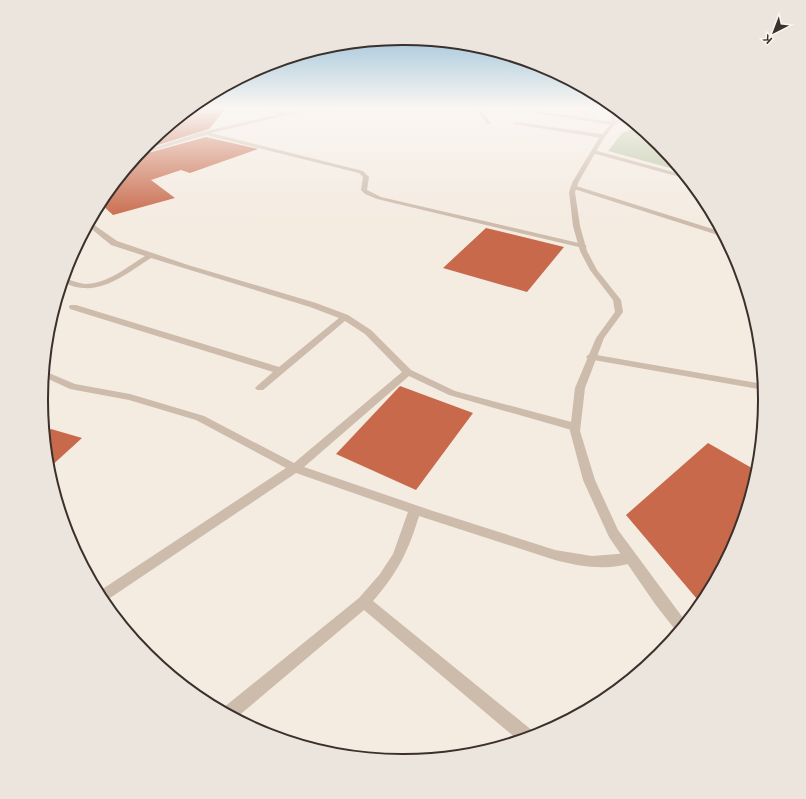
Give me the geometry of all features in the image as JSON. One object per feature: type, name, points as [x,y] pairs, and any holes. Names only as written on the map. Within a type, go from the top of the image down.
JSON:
[{"type":"street","points":[[151,150],[166,145]]},
{"type":"street","points":[[253,145],[361,172],[366,177],[364,190],[379,198],[583,246]]},
{"type":"street","points":[[597,145],[573,187],[573,203],[583,246],[593,269],[617,300],[619,312],[600,338],[591,357],[580,388],[575,431],[589,480],[613,533],[678,623]]},
{"type":"street","points":[[594,152],[677,174]]},
{"type":"street","points":[[573,187],[716,233]]},
{"type":"street","points":[[93,227],[114,243],[345,317],[368,332],[408,372],[452,393],[575,427]]},
{"type":"street","points":[[69,282],[80,285],[98,285],[151,255]]},
{"type":"street","points":[[73,307],[280,371]]},
{"type":"street","points":[[260,388],[345,317]]},
{"type":"street","points":[[591,357],[757,386]]},
{"type":"street","points":[[106,593],[295,468],[408,372]]},
{"type":"street","points":[[49,376],[73,388],[130,397],[200,418],[295,468],[415,510],[570,559],[607,562],[630,558]]},
{"type":"street","points":[[233,711],[364,602],[377,588],[395,562],[401,550],[415,510]]},
{"type":"street","points":[[364,602],[522,733]]},
{"type":"green space","points":[[612,145],[650,145],[672,169],[608,151]]},
{"type":"building","points":[[176,145],[242,145],[258,149],[190,173],[181,170],[151,180],[175,198],[113,215],[105,208],[136,166],[148,153]]},
{"type":"building","points":[[486,228],[564,247],[527,292],[443,268]]},
{"type":"building","points":[[400,386],[473,413],[416,490],[336,454]]},
{"type":"building","points":[[50,430],[82,438],[54,463],[52,446]]},
{"type":"building","points":[[708,443],[751,468],[739,513],[731,535],[710,577],[696,598],[626,515]]}]
